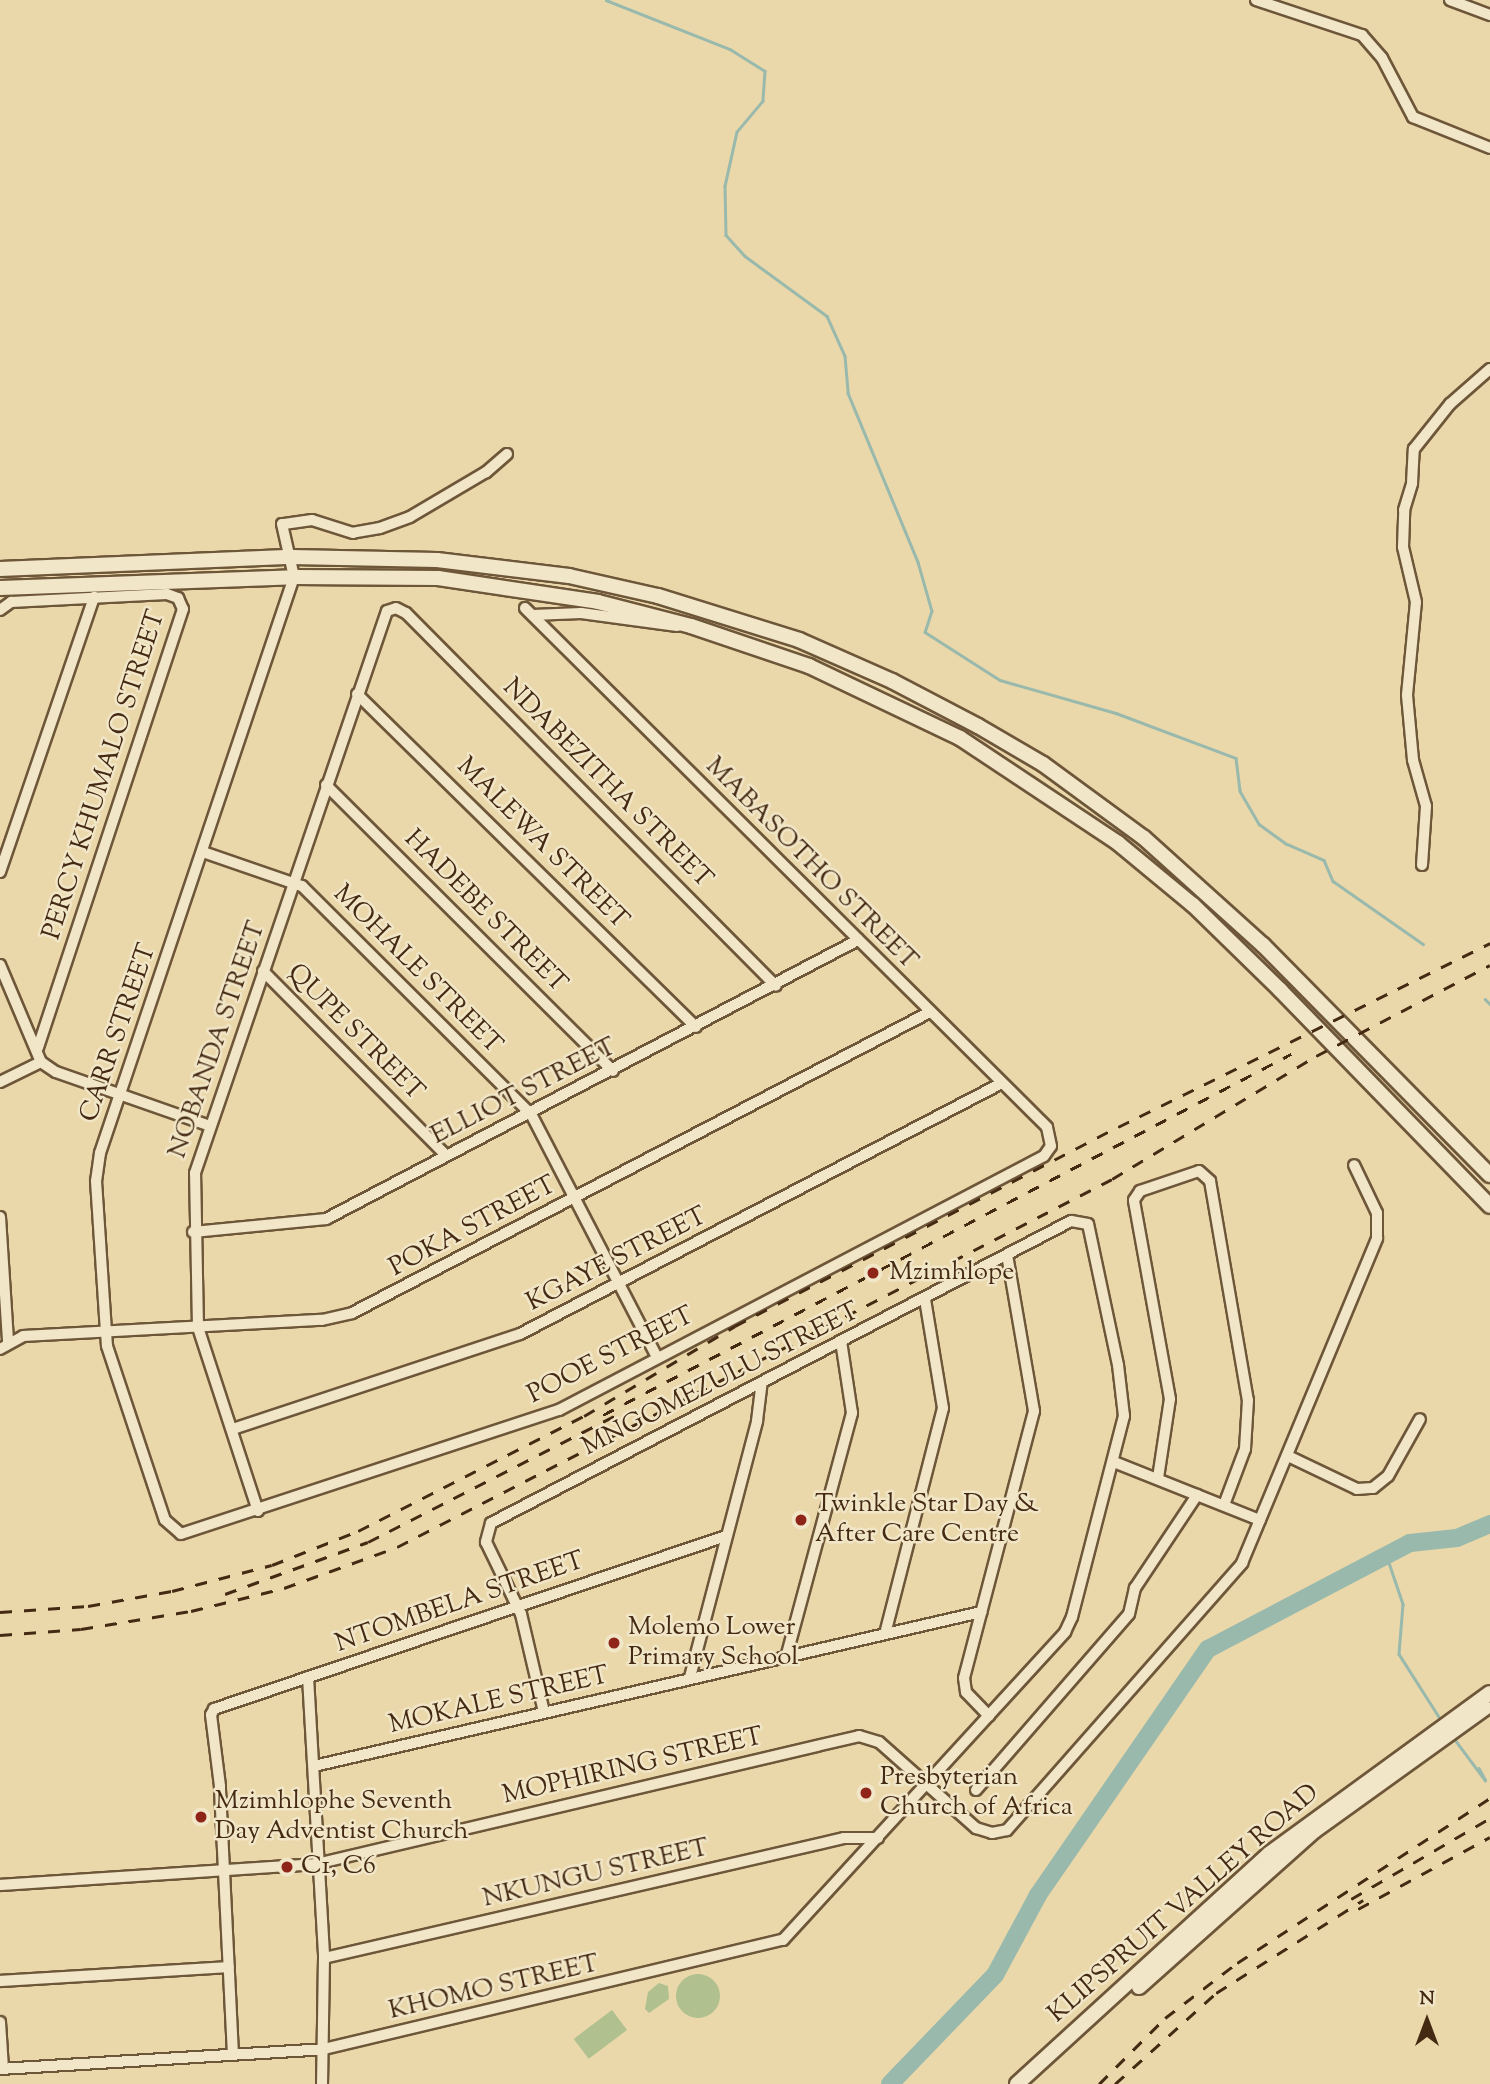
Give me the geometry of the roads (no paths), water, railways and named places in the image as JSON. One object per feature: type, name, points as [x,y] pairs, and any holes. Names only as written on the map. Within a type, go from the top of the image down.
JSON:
[{"type":"main road","points":[[0,569],[292,557],[437,560],[569,576],[716,613],[799,640],[905,687],[1043,764],[1166,856],[1263,945],[1490,1175]]},
{"type":"main road","points":[[2,588],[294,577],[470,581],[598,602],[691,626],[809,666],[900,708],[1005,766],[1118,843],[1193,905],[1270,980],[1490,1206]]},
{"type":"main road","name":"KLIPSPRUIT VALLEY ROAD","points":[[1017,2084],[1269,1854],[1474,1709],[1490,1693]]},
{"type":"main road","name":"KLIPSPRUIT VALLEY ROAD","points":[[1474,1709],[1490,1705]]},
{"type":"main road","name":"KLIPSPRUIT VALLEY ROAD","points":[[1032,2084],[1263,1874],[1424,1745]]},
{"type":"street","points":[[1256,0],[1362,34],[1382,58],[1413,117],[1490,148]]},
{"type":"street","points":[[1450,0],[1490,15]]},
{"type":"street","points":[[1422,865],[1426,806],[1413,760],[1407,695],[1416,602],[1403,547],[1404,510],[1412,483],[1414,449],[1450,404],[1490,369]]},
{"type":"street","name":"CARR STREET","points":[[172,1529],[164,1520],[104,1332],[96,1181],[120,1095],[294,577],[292,557],[282,524],[312,520],[353,533],[380,528],[410,517],[486,472],[507,454]]},
{"type":"street","name":"PERCY KHUMALO STREET","points":[[38,1048],[183,609],[178,598],[167,594],[94,597]]},
{"type":"street","points":[[0,610],[11,602],[94,597],[0,872]]},
{"type":"street","name":"NOBANDA STREET","points":[[258,1511],[198,1327],[193,1232],[195,1173],[385,613],[396,608],[406,613]]},
{"type":"street","name":"MABASOTHO STREET","points":[[691,626],[665,627],[562,611],[529,612],[1052,1132],[1047,1154]]},
{"type":"street","name":"NDABEZITHA STREET","points":[[406,613],[776,986]]},
{"type":"street","name":"MALEWA STREET","points":[[357,694],[696,1027]]},
{"type":"street","name":"HADEBE STREET","points":[[326,785],[612,1071]]},
{"type":"street","name":"MOHALE STREET","points":[[203,852],[293,882],[312,894],[531,1114],[576,1196],[657,1357]]},
{"type":"street","name":"ELLIOT STREET","points":[[193,1232],[326,1219],[776,986],[858,940]]},
{"type":"street","points":[[0,965],[38,1048],[41,1062]]},
{"type":"street","name":"QUPE STREET","points":[[263,971],[446,1155]]},
{"type":"street","name":"POKA STREET","points":[[4,1345],[23,1336],[322,1320],[352,1312],[930,1012]]},
{"type":"street","points":[[0,1082],[41,1062],[120,1095],[211,1126]]},
{"type":"street","name":"KGAYE STREET","points":[[233,1429],[514,1336],[1002,1083]]},
{"type":"street","name":"POOE STREET","points":[[172,1529],[195,1533],[552,1413],[1047,1154]]},
{"type":"street","name":"MOPHIRING STREET","points":[[0,1885],[316,1864],[859,1736],[879,1742],[980,1830],[1007,1830],[1235,1574],[1288,1456],[1378,1233],[1374,1205],[1354,1165]]},
{"type":"street","points":[[1158,1478],[1170,1399],[1134,1200],[1140,1191],[1199,1171],[1210,1181],[1248,1400],[1245,1449],[1224,1505]]},
{"type":"street","points":[[0,1217],[4,1345]]},
{"type":"street","name":"MNGOMEZULU STREET","points":[[544,1712],[516,1605],[486,1542],[491,1523],[1071,1221],[1088,1224]]},
{"type":"street","name":"KHOMO STREET","points":[[1,2069],[324,2049],[771,1945],[797,1928],[1069,1626],[1114,1462],[1124,1408],[1088,1224]]},
{"type":"street","points":[[989,1716],[964,1685],[1034,1411],[1007,1255]]},
{"type":"street","points":[[886,1630],[943,1408],[925,1299]]},
{"type":"street","points":[[787,1654],[852,1413],[841,1341]]},
{"type":"street","points":[[690,1677],[757,1421],[762,1382]]},
{"type":"street","points":[[1288,1456],[1357,1489],[1369,1489],[1388,1476],[1420,1419]]},
{"type":"street","points":[[1114,1462],[1261,1520]]},
{"type":"street","points":[[976,1790],[1129,1614],[1135,1588],[1197,1495]]},
{"type":"street","name":"NTOMBELA STREET","points":[[224,1871],[211,1715],[217,1707],[726,1536]]},
{"type":"street","name":"MOKALE STREET","points":[[314,1766],[886,1630],[981,1612]]},
{"type":"street","points":[[308,1677],[314,1766],[316,1864],[324,1958],[322,2084]]},
{"type":"street","name":"NKUNGU STREET","points":[[324,1958],[819,1844],[857,1836],[878,1838]]},
{"type":"street","points":[[224,1871],[233,2055]]},
{"type":"street","points":[[0,1981],[229,1967]]},
{"type":"street","points":[[0,2022],[1,2069]]},
{"type":"waterway","points":[[606,0],[730,49],[765,71],[763,101],[737,132],[725,186],[726,235],[745,256],[827,316],[845,356],[848,393],[918,562],[932,611],[925,632],[1000,680],[1116,713],[1236,758],[1240,791],[1259,824],[1287,844],[1324,860],[1333,881],[1423,944]]},
{"type":"waterway","points":[[1485,999],[1490,1004]]},
{"type":"waterway","points":[[890,2084],[995,1975],[1038,1895],[1208,1649],[1410,1543],[1457,1538],[1490,1524]]},
{"type":"waterway","points":[[1386,1554],[1403,1604],[1399,1654],[1443,1723]]},
{"type":"waterway","points":[[1453,1737],[1485,1780],[1479,1769]]},
{"type":"railway","points":[[0,1612],[88,1606],[172,1591],[272,1565],[358,1531],[584,1416],[735,1326],[1118,1127],[1490,943]]},
{"type":"railway","points":[[0,1635],[81,1629],[191,1611],[284,1588],[397,1547],[1112,1179],[1316,1056],[1490,965]]},
{"type":"railway","points":[[603,1415],[1291,1054]]},
{"type":"railway","points":[[225,1594],[368,1542],[616,1415]]},
{"type":"railway","points":[[1099,2084],[1165,2018],[1237,1963],[1490,1798]]},
{"type":"railway","points":[[1351,1899],[1490,1818]]},
{"type":"railway","points":[[1358,1909],[1490,1837]]},
{"type":"railway","points":[[1115,2084],[1216,1993],[1363,1900]]},
{"type":"place","name":"Mzimhlope","points":[[873,1273]]},
{"type":"place","name":"Twinkle Star Day & After Care Centre","points":[[801,1520]]},
{"type":"place","name":"Molemo Lower Primary School","points":[[614,1643]]},
{"type":"place","name":"Presbyterian Church of Africa","points":[[866,1793]]},
{"type":"place","name":"Mzimhlophe Seventh Day Adventist Church","points":[[201,1817]]},
{"type":"place","name":"C1, C6","points":[[287,1867]]}]
